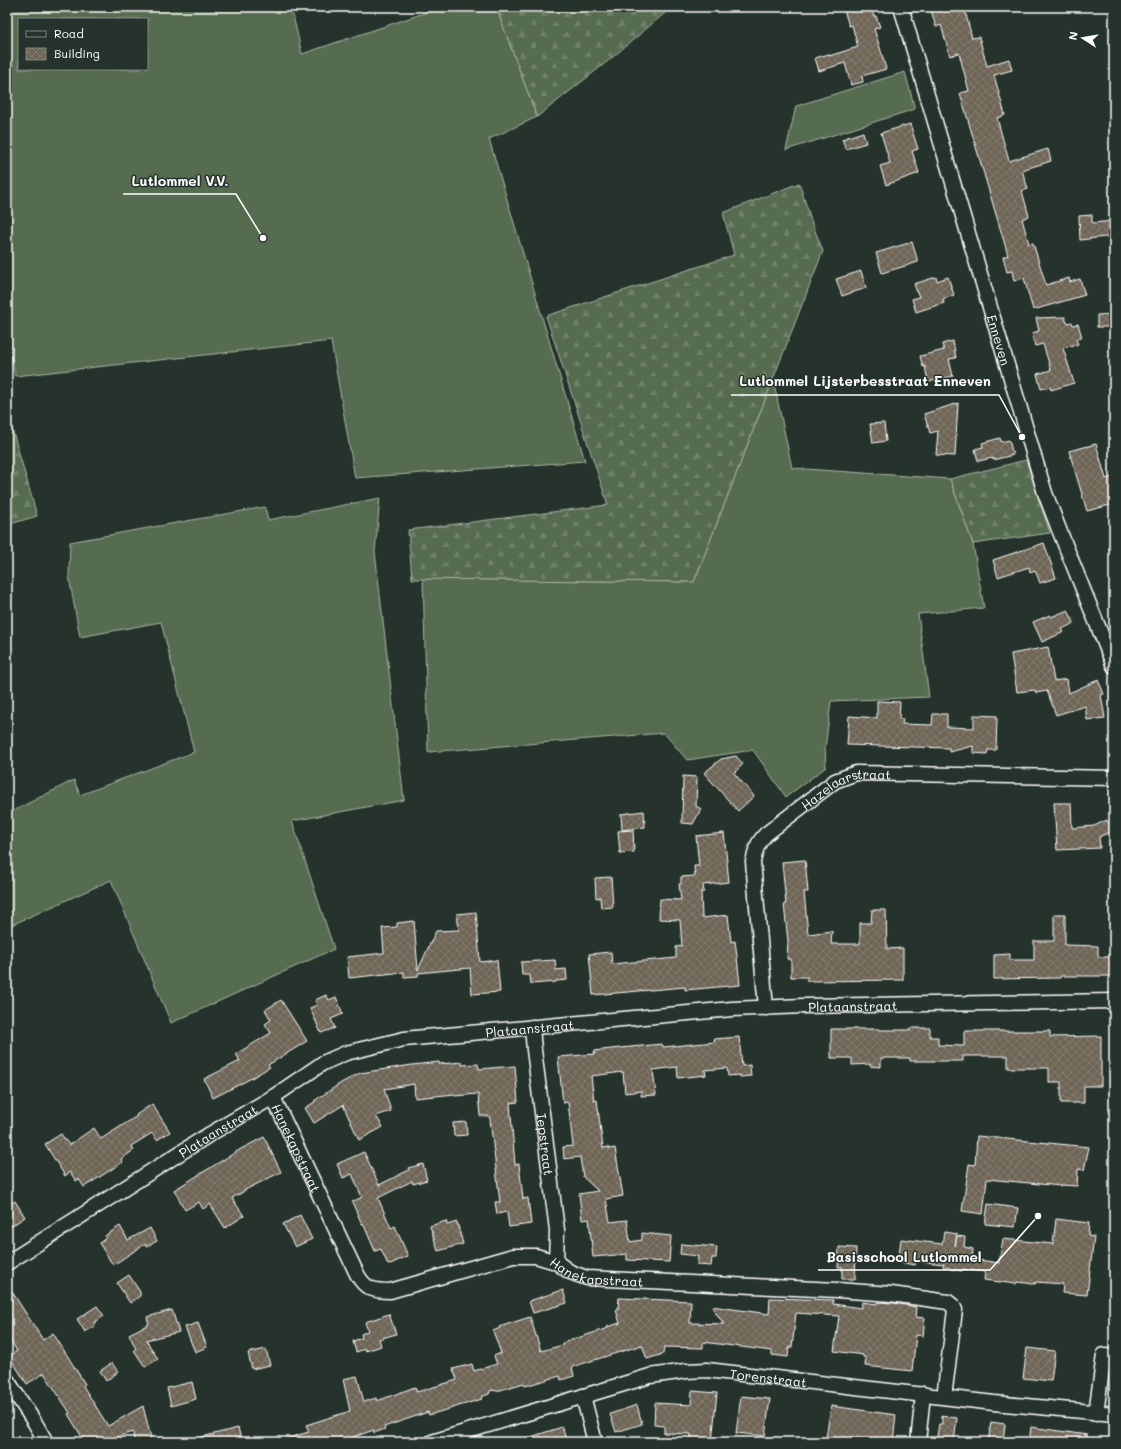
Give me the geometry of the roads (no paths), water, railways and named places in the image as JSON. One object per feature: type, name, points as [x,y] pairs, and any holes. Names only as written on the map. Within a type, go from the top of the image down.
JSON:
[{"type":"street","name":"Enneven","points":[[901,7],[1045,493],[1113,661]]},
{"type":"street","name":"Hazelaarstraat","points":[[766,1008],[753,862],[755,851],[758,842],[766,834],[835,781],[856,773],[1114,778]]},
{"type":"street","name":"Plataanstraat","points":[[7,1263],[210,1134],[273,1097],[323,1063],[346,1053],[372,1045],[404,1039],[732,1009],[1114,1001]]},
{"type":"street","name":"Iepstraat","points":[[532,1027],[557,1230],[556,1262]]},
{"type":"street","name":"Hanekapstraat","points":[[273,1097],[363,1284],[378,1291],[390,1291],[513,1256],[536,1256],[556,1262],[570,1272],[587,1278],[837,1290],[891,1294],[948,1302],[955,1310],[944,1397]]},
{"type":"street","points":[[1096,1413],[1104,1355],[1114,1356]]},
{"type":"street","name":"Torenstraat","points":[[435,1442],[650,1376],[686,1371],[707,1370],[994,1403],[1114,1414]]},
{"type":"street","points":[[7,1380],[46,1442]]},
{"type":"street","points":[[918,1442],[923,1394]]},
{"type":"street","points":[[583,1396],[595,1442]]},
{"type":"place","name":"Lutlommel V.V.","points":[[263,238]]},
{"type":"place","name":"Lutlommel Lijsterbesstraat Enneven","points":[[1022,437]]},
{"type":"place","name":"Basisschool Lutlommel","points":[[1038,1216]]}]
